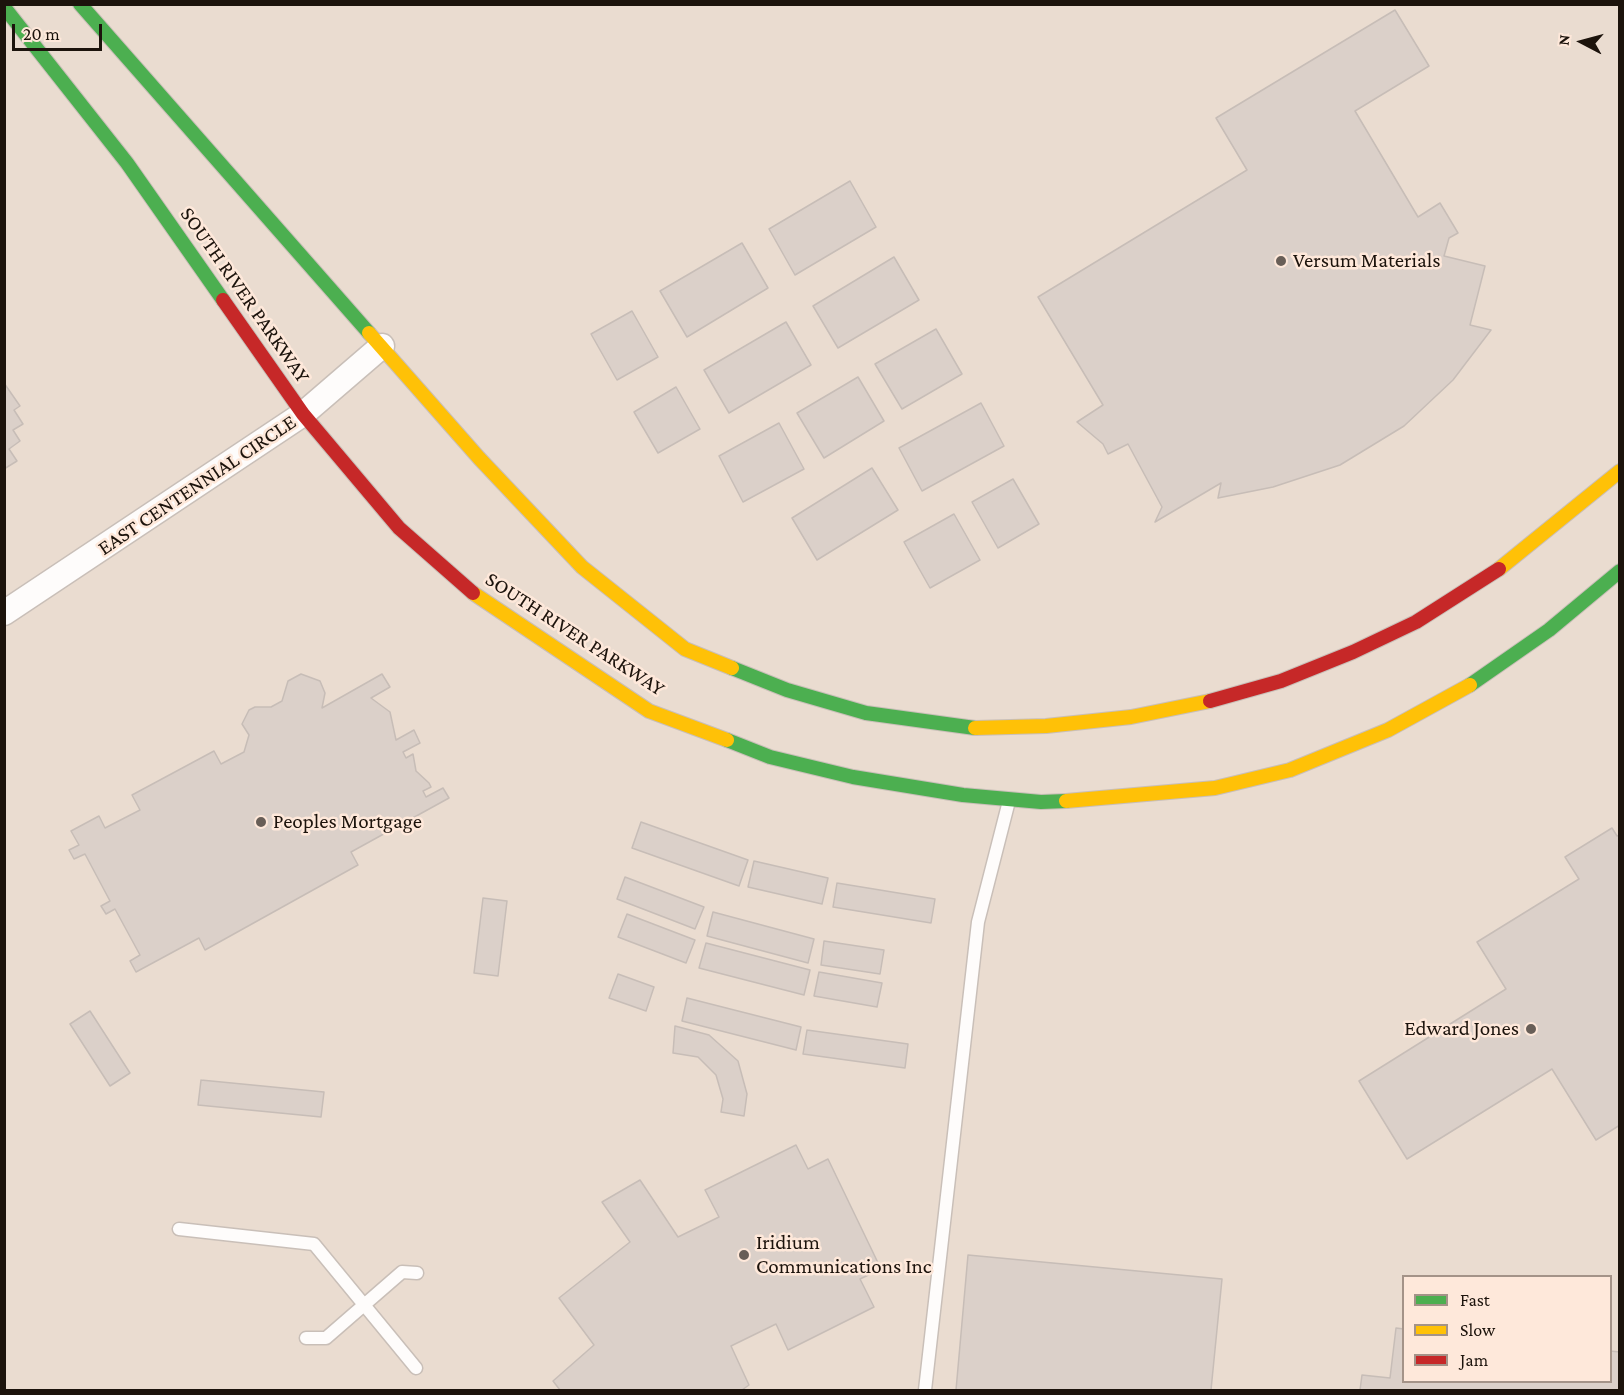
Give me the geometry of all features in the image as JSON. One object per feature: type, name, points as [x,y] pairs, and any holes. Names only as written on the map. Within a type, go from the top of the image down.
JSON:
[{"type":"street","points":[[80,4],[479,458],[582,567],[685,649],[788,690],[866,713],[964,728],[1046,726],[1131,717],[1203,703],[1281,681],[1353,652],[1416,622],[1509,562],[1620,471]]},
{"type":"street","name":"SOUTH RIVER PARKWAY","points":[[4,7],[127,163],[303,414],[399,528],[464,586],[649,711],[770,757],[864,779],[1010,800],[1041,802],[1132,797],[1215,788],[1290,770],[1389,730],[1472,684],[1549,630],[1620,571]]},
{"type":"street","name":"EAST CENTENNIAL CIRCLE","points":[[4,614],[303,414],[382,346]]},
{"type":"lane","points":[[926,1390],[978,922],[1010,800]]},
{"type":"lane","points":[[178,1229],[315,1244],[416,1368]]},
{"type":"lane","points":[[306,1338],[326,1338],[402,1272],[417,1273]]},
{"type":"shaded area","points":[[5,5],[1619,5],[1619,1390],[5,1390]]},
{"type":"building","name":"Versum Materials","points":[[1395,10],[1429,66],[1355,111],[1418,217],[1440,203],[1458,233],[1449,238],[1444,256],[1485,266],[1470,325],[1491,330],[1453,380],[1404,426],[1340,465],[1273,487],[1218,498],[1221,483],[1155,522],[1162,507],[1128,444],[1108,454],[1103,444],[1077,422],[1103,405],[1038,297],[1247,170],[1216,118]]},
{"type":"building","points":[[850,181],[876,227],[795,275],[769,229]]},
{"type":"building","points":[[742,243],[768,288],[687,337],[660,291]]},
{"type":"building","points":[[894,257],[919,300],[838,348],[813,306]]},
{"type":"building","points":[[632,311],[658,357],[617,380],[591,334]]},
{"type":"building","points":[[786,322],[811,365],[729,413],[704,370]]},
{"type":"building","points":[[936,329],[962,374],[902,409],[875,364]]},
{"type":"building","points":[[858,377],[884,421],[824,458],[797,413]]},
{"type":"building","points":[[4,383],[20,406],[14,410],[23,424],[13,430],[20,441],[9,449],[17,461],[4,469]]},
{"type":"building","points":[[676,387],[700,429],[658,453],[634,412]]},
{"type":"building","points":[[981,403],[1004,446],[922,491],[899,448]]},
{"type":"building","points":[[779,423],[804,469],[743,502],[719,456]]},
{"type":"building","points":[[872,468],[898,510],[817,560],[792,518]]},
{"type":"building","points":[[1013,479],[1039,524],[998,548],[972,502]]},
{"type":"building","points":[[954,514],[980,560],[930,588],[904,542]]},
{"type":"building","name":"Peoples Mortgage","points":[[301,674],[320,681],[325,693],[322,708],[382,674],[390,687],[371,698],[390,712],[396,740],[414,730],[420,743],[403,752],[406,758],[413,754],[416,771],[429,783],[431,787],[423,791],[426,797],[443,788],[449,798],[351,852],[358,865],[205,950],[199,938],[136,972],[130,961],[140,955],[115,909],[106,914],[101,906],[110,901],[85,854],[74,859],[69,850],[79,845],[71,831],[99,816],[105,828],[140,810],[132,795],[214,751],[221,764],[244,752],[249,735],[242,724],[249,710],[255,707],[271,707],[282,701],[288,681]]},
{"type":"building","points":[[641,822],[748,860],[739,886],[632,848]]},
{"type":"building","name":"Edward Jones","points":[[1612,828],[1617,836],[1620,835],[1620,1125],[1596,1140],[1552,1069],[1407,1159],[1359,1081],[1506,989],[1477,942],[1579,879],[1565,857]]},
{"type":"building","points":[[754,861],[828,878],[822,904],[748,887]]},
{"type":"building","points":[[625,877],[704,907],[695,929],[617,899]]},
{"type":"building","points":[[837,883],[935,899],[931,923],[833,907]]},
{"type":"building","points":[[483,898],[507,901],[498,976],[474,973]]},
{"type":"building","points":[[713,912],[814,939],[808,963],[707,936]]},
{"type":"building","points":[[627,914],[695,940],[686,963],[618,937]]},
{"type":"building","points":[[824,941],[884,950],[880,974],[821,965]]},
{"type":"building","points":[[706,943],[810,970],[804,995],[699,968]]},
{"type":"building","points":[[819,972],[882,983],[877,1007],[814,996]]},
{"type":"building","points":[[618,974],[654,987],[646,1011],[609,998]]},
{"type":"building","points":[[687,998],[801,1027],[796,1050],[682,1021]]},
{"type":"building","points":[[90,1011],[130,1073],[110,1086],[70,1024]]},
{"type":"building","points":[[675,1026],[709,1035],[738,1061],[747,1094],[744,1116],[721,1112],[723,1099],[716,1075],[698,1057],[673,1053]]},
{"type":"building","points":[[807,1030],[908,1044],[905,1068],[803,1054]]},
{"type":"building","points":[[201,1080],[324,1092],[321,1117],[198,1105]]},
{"type":"building","name":"Iridium Communications Inc","points":[[796,1145],[808,1169],[828,1159],[881,1269],[860,1279],[874,1307],[788,1350],[776,1324],[731,1346],[749,1385],[742,1390],[560,1390],[553,1381],[594,1345],[559,1298],[630,1242],[602,1202],[640,1180],[678,1237],[719,1217],[705,1190]]},
{"type":"building","points":[[968,1255],[1222,1279],[1211,1390],[956,1390]]},
{"type":"building","points":[[1396,1328],[1402,1329],[1402,1383],[1612,1383],[1612,1351],[1620,1352],[1620,1390],[1360,1390],[1362,1375],[1390,1378]]},
{"type":"traffic: fast","points":[[80,4],[369,333]]},
{"type":"traffic: fast","points":[[4,7],[127,163],[223,300]]},
{"type":"traffic: fast","points":[[1470,685],[1549,630],[1620,571]]},
{"type":"traffic: fast","points":[[732,668],[787,690],[866,713],[975,728]]},
{"type":"traffic: fast","points":[[727,740],[770,757],[853,777],[963,795],[1041,802],[1066,801]]},
{"type":"traffic: slow","points":[[369,333],[479,458],[582,567],[685,649],[732,668]]},
{"type":"traffic: slow","points":[[1499,569],[1620,471]]},
{"type":"traffic: slow","points":[[473,593],[649,711],[727,740]]},
{"type":"traffic: slow","points":[[1066,801],[1215,788],[1290,770],[1388,730],[1470,685]]},
{"type":"traffic: slow","points":[[975,728],[1046,726],[1131,717],[1210,701]]},
{"type":"traffic: jam","points":[[223,300],[303,414],[399,528],[473,593]]},
{"type":"traffic: jam","points":[[1210,701],[1281,681],[1353,652],[1416,622],[1499,569]]},
{"type":"place","name":"Versum Materials","points":[[1281,261]]},
{"type":"place","name":"Peoples Mortgage","points":[[261,822]]},
{"type":"place","name":"Edward Jones","points":[[1531,1029]]},
{"type":"place","name":"Iridium Communications Inc","points":[[744,1255]]}]
